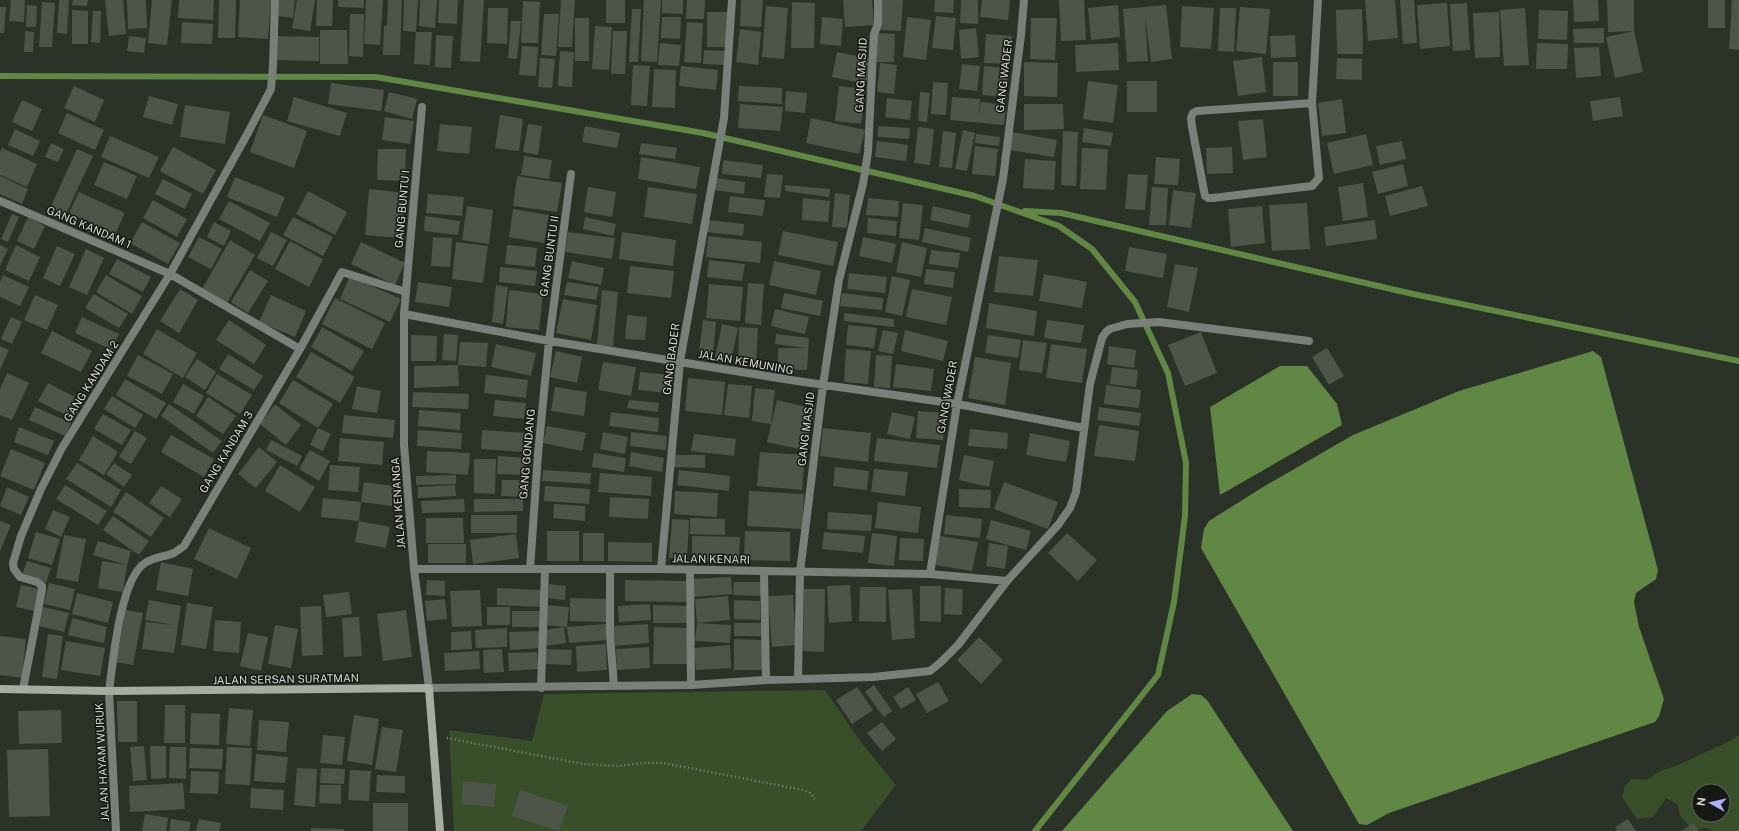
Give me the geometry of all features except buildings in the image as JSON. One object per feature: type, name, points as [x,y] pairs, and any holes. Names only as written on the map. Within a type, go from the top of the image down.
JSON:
[{"type":"main road","name":"JALAN SERSAN SURATMAN","points":[[0,689],[109,691],[429,688]]},
{"type":"main road","points":[[429,688],[440,831]]},
{"type":"street","name":"GANG KANDAM 2","points":[[23,690],[42,586],[36,582],[20,577],[16,573],[12,563],[15,553],[41,489],[62,448],[170,274],[271,88],[275,0]]},
{"type":"street","name":"GANG BADER","points":[[661,569],[680,362],[716,154],[724,118],[732,0]]},
{"type":"street","name":"GANG MASJID","points":[[798,679],[800,572],[823,385],[839,280],[862,184],[868,152],[874,34],[878,24],[878,0]]},
{"type":"street","name":"GANG WADER","points":[[930,574],[956,404],[1002,179],[1021,36],[1024,0]]},
{"type":"street","points":[[1312,103],[1196,111],[1192,113],[1192,127],[1205,196],[1208,198],[1213,198],[1312,186],[1319,178],[1312,103],[1318,0]]},
{"type":"street","name":"GANG BUNTU I","points":[[404,314],[422,106]]},
{"type":"street","name":"GANG BUNTU II","points":[[549,341],[571,174]]},
{"type":"street","name":"GANG KANDAM 1","points":[[0,201],[170,274],[300,349]]},
{"type":"street","name":"GANG KANDAM 3","points":[[109,691],[119,617],[134,574],[144,563],[156,557],[174,553],[184,546],[300,349],[342,272],[406,292]]},
{"type":"street","name":"JALAN KEMUNING","points":[[404,314],[549,341],[823,385],[956,404],[1084,428]]},
{"type":"street","name":"JALAN KENANGA","points":[[404,314],[404,445],[414,569],[429,688]]},
{"type":"street","points":[[429,688],[541,688],[691,685],[766,680],[880,676],[930,672],[958,645],[1007,581],[1058,525],[1070,508],[1076,492],[1090,384],[1102,338],[1106,332],[1110,329],[1127,324],[1159,322],[1309,341]]},
{"type":"street","name":"GANG GONDANG","points":[[530,569],[538,454],[549,341]]},
{"type":"street","name":"JALAN KENARI","points":[[414,569],[661,569],[930,574],[1007,581]]},
{"type":"street","points":[[610,569],[610,635],[614,686]]},
{"type":"street","points":[[541,688],[545,570]]},
{"type":"street","points":[[690,570],[691,685]]},
{"type":"street","points":[[764,571],[766,680]]},
{"type":"street","name":"JALAN HAYAM WURUK","points":[[109,691],[116,831]]},
{"type":"path","points":[[432,735],[583,764],[617,766],[663,763],[802,790],[810,793],[814,799]]},
{"type":"shaded area","points":[[1593,351],[1601,357],[1658,570],[1656,579],[1636,593],[1634,602],[1639,627],[1664,699],[1659,716],[1655,722],[1389,813],[1367,825],[1359,824],[1201,548],[1204,529],[1209,521],[1263,487],[1353,435],[1459,391]]},
{"type":"shaded area","points":[[1280,366],[1307,366],[1337,404],[1342,425],[1220,495],[1210,407]]},
{"type":"shaded area","points":[[825,690],[860,741],[896,785],[861,831],[454,831],[449,730],[532,741],[544,694]]},
{"type":"shaded area","points":[[1192,694],[1201,695],[1207,700],[1293,831],[1062,831],[1167,711]]},
{"type":"shaded area","points":[[1739,735],[1739,831],[1713,831],[1707,828],[1693,830],[1680,816],[1678,805],[1666,798],[1653,817],[1637,819],[1622,797],[1625,786],[1631,779],[1647,780],[1660,771],[1678,765],[1732,740]]},
{"type":"waterway","points":[[0,76],[376,77],[703,133],[975,196],[1059,226],[1092,249],[1135,302],[1168,373],[1186,463],[1185,516],[1174,602],[1158,675],[1035,831]]},
{"type":"waterway","points":[[1025,211],[1061,213],[1413,294],[1739,361]]}]
